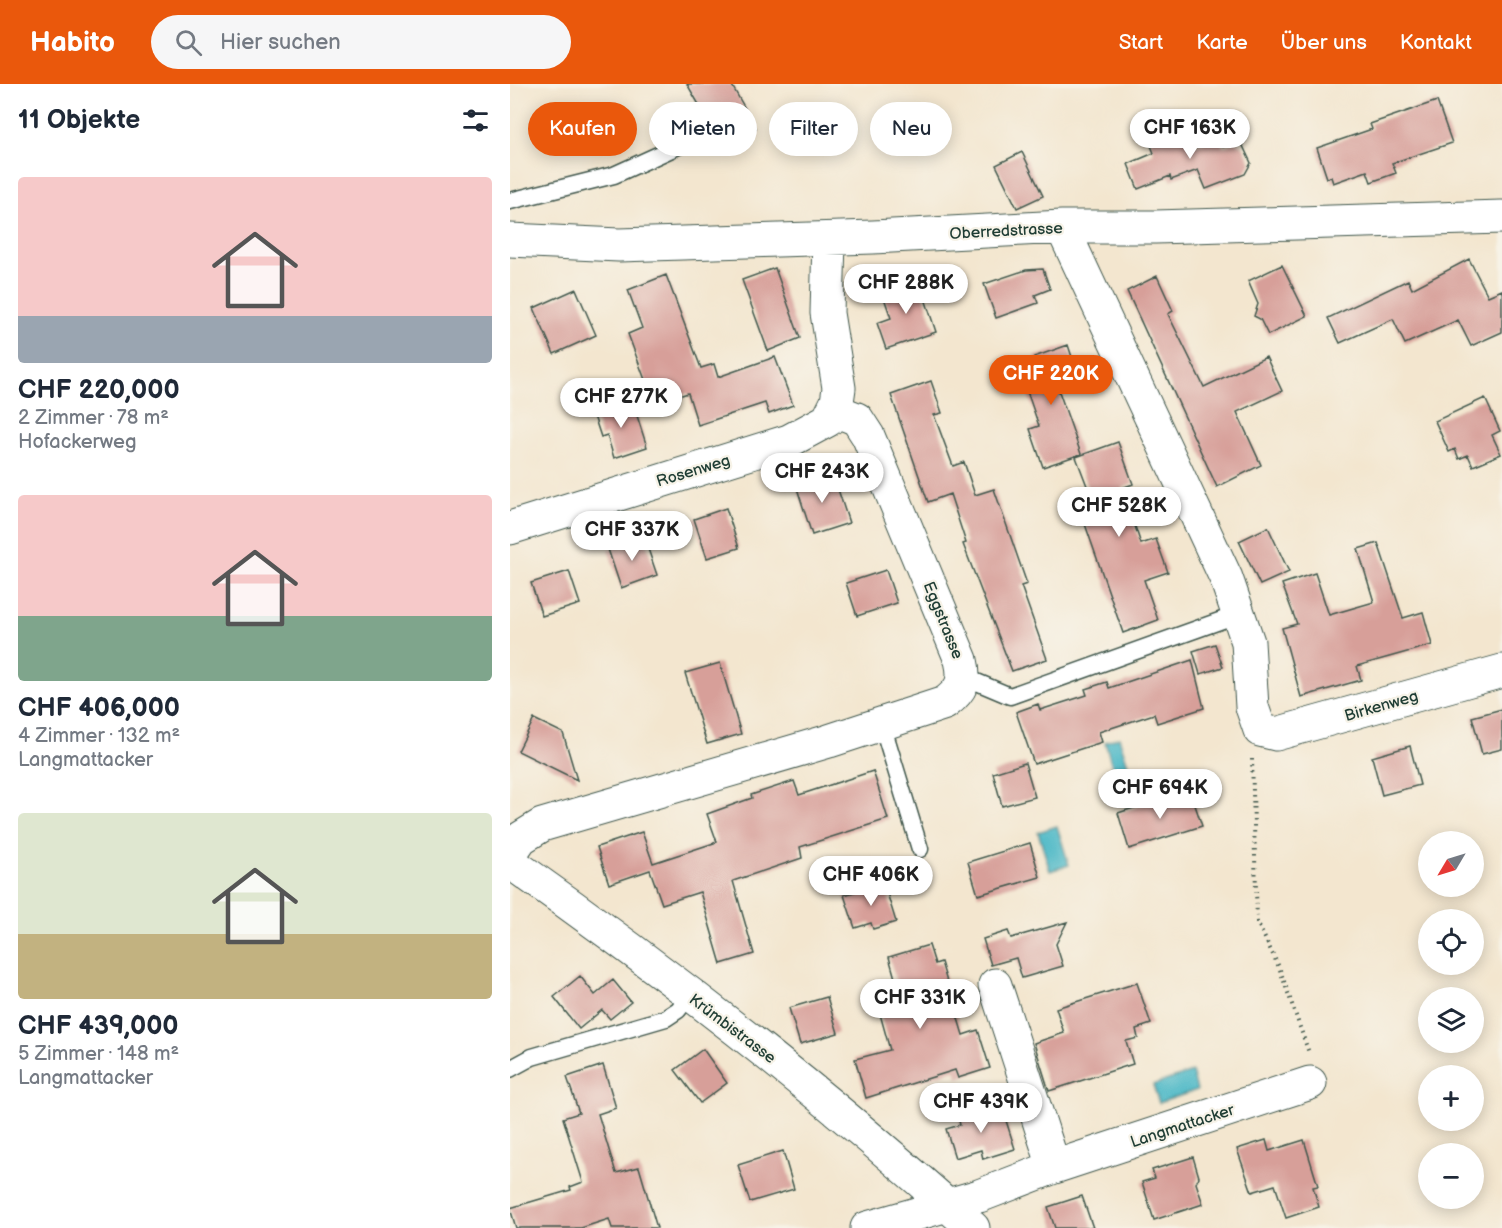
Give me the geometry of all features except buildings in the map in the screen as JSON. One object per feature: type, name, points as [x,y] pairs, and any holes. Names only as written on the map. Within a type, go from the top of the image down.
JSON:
[{"type":"street","name":"Oberredstrasse","points":[[510,240],[619,245],[829,239],[1062,227],[1155,227],[1502,218]]},
{"type":"street","points":[[1062,227],[1226,578],[1248,642],[1252,706],[1260,730]]},
{"type":"street","points":[[829,239],[827,313],[839,388],[834,410]]},
{"type":"street","name":"Rosenweg","points":[[510,528],[789,441],[821,425],[834,410]]},
{"type":"street","name":"Eggstrasse","points":[[510,854],[521,838],[542,825],[882,724],[945,703],[959,692],[965,677],[961,660],[868,435],[857,419],[834,410]]},
{"type":"street","name":"Birkenweg","points":[[1260,730],[1276,734],[1502,671]]},
{"type":"street","name":"Krümbistrasse","points":[[510,862],[609,931],[780,1064],[973,1228]]},
{"type":"street","points":[[995,986],[1054,1167]]},
{"type":"street","name":"Langmattacker","points":[[867,1228],[948,1205],[1054,1167],[1310,1083]]},
{"type":"lane","points":[[510,201],[614,175],[656,156]]},
{"type":"lane","points":[[965,677],[1010,696],[1239,614]]},
{"type":"lane","points":[[882,724],[920,849]]},
{"type":"lane","points":[[510,1069],[532,1057],[666,1018],[678,1010],[690,995]]},
{"type":"path","points":[[1260,730],[1251,750],[1257,922],[1279,967],[1313,1065],[1310,1083]]},
{"type":"water","points":[[1119,737],[1130,771],[1115,776],[1105,742]]},
{"type":"water","points":[[1057,826],[1069,865],[1050,871],[1038,832]]},
{"type":"water","points":[[1192,1072],[1197,1090],[1159,1103],[1153,1085]]}]
